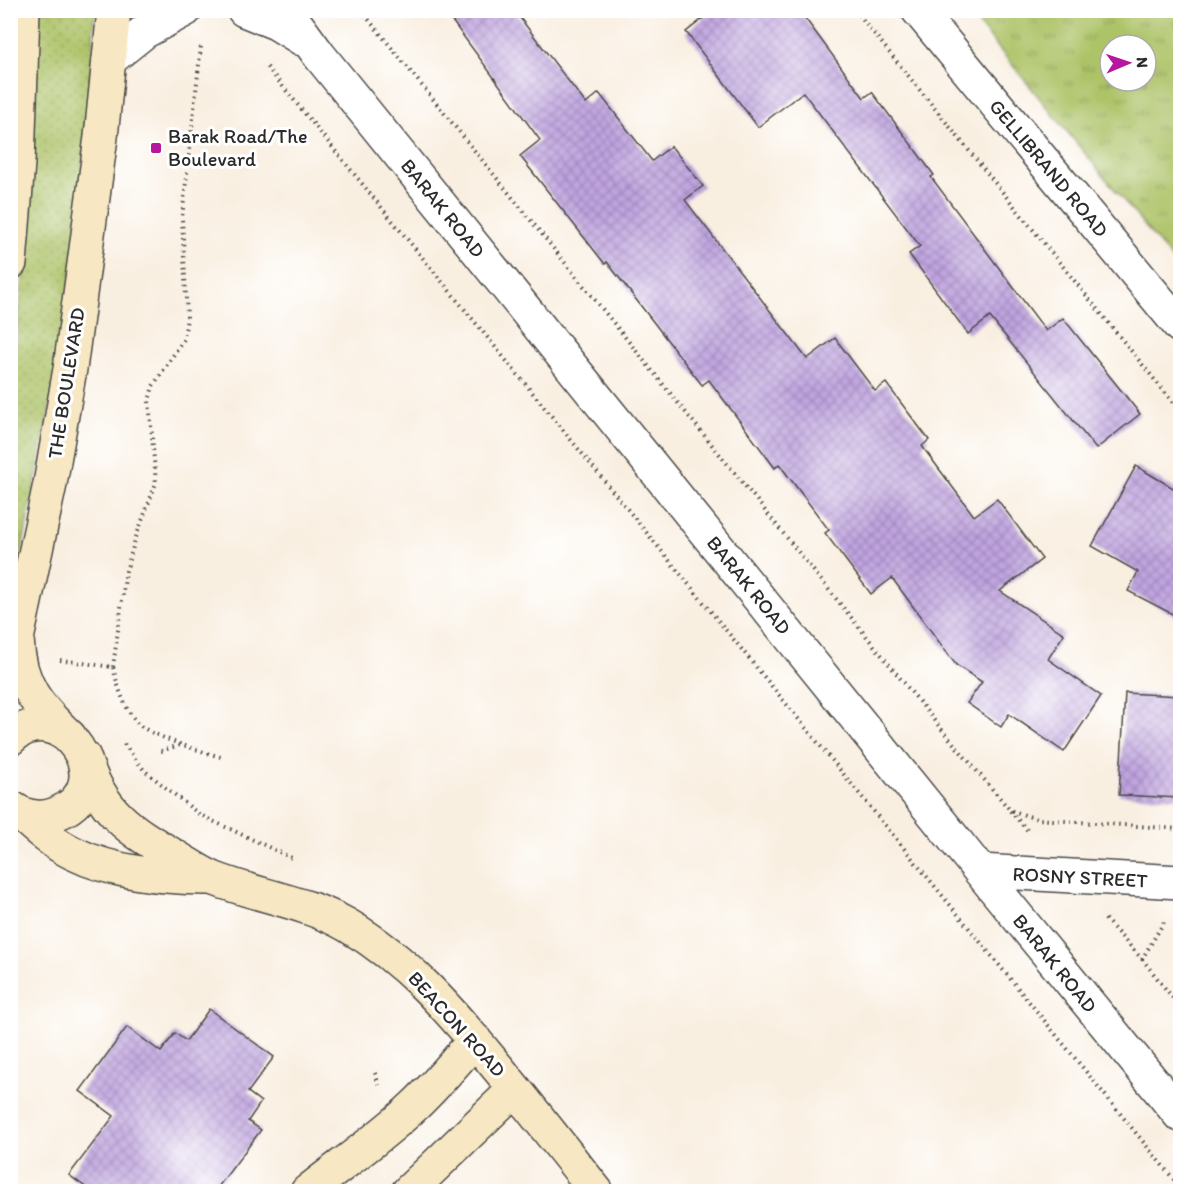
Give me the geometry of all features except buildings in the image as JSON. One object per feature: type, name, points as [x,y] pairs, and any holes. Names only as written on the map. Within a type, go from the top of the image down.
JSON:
[{"type":"street","points":[[10,262],[18,163],[23,10]]},
{"type":"street","name":"THE BOULEVARD","points":[[77,747],[34,700],[20,668],[17,639],[48,494],[68,379],[101,137],[114,10]]},
{"type":"street","name":"BARAK ROAD","points":[[244,10],[291,32],[319,55]]},
{"type":"street","name":"BARAK ROAD","points":[[286,10],[319,55],[1180,1115]]},
{"type":"street","name":"GELLIBRAND ROAD","points":[[918,10],[1180,326]]},
{"type":"street","points":[[109,60],[144,32],[193,23]]},
{"type":"street","points":[[10,739],[25,729],[37,726],[60,730],[77,747],[86,769],[81,793],[65,811],[53,816],[41,817],[28,816],[14,808]]},
{"type":"street","name":"BEACON ROAD","points":[[77,747],[94,785],[112,812],[133,831],[214,879]]},
{"type":"street","name":"BEACON ROAD","points":[[14,808],[53,841],[85,858],[132,871],[214,879],[311,908],[347,925],[409,969],[441,1000],[597,1191]]},
{"type":"street","name":"ROSNY STREET","points":[[980,871],[1180,882]]},
{"type":"street","points":[[307,1191],[357,1155],[412,1109],[475,1040]]},
{"type":"street","points":[[408,1191],[515,1089]]},
{"type":"path","points":[[361,10],[938,725],[1010,810],[1037,819],[1180,829]]},
{"type":"path","points":[[855,10],[1180,411]]},
{"type":"path","points":[[193,23],[182,218],[188,316],[184,339],[153,386],[149,400],[156,483],[126,571],[113,667],[120,697],[138,724],[181,745],[222,757]]},
{"type":"path","points":[[265,65],[1180,1187]]},
{"type":"path","points":[[20,668],[44,657],[113,667]]},
{"type":"path","points":[[161,751],[181,745]]},
{"type":"path","points":[[1142,959],[1180,1007]]},
{"type":"green space","points":[[39,11],[95,11],[89,100],[66,324],[11,607],[10,414],[31,186]]},
{"type":"green space","points":[[968,11],[1180,11],[1180,269]]},
{"type":"place","name":"Barak Road/The Boulevard","points":[[156,148]]}]
